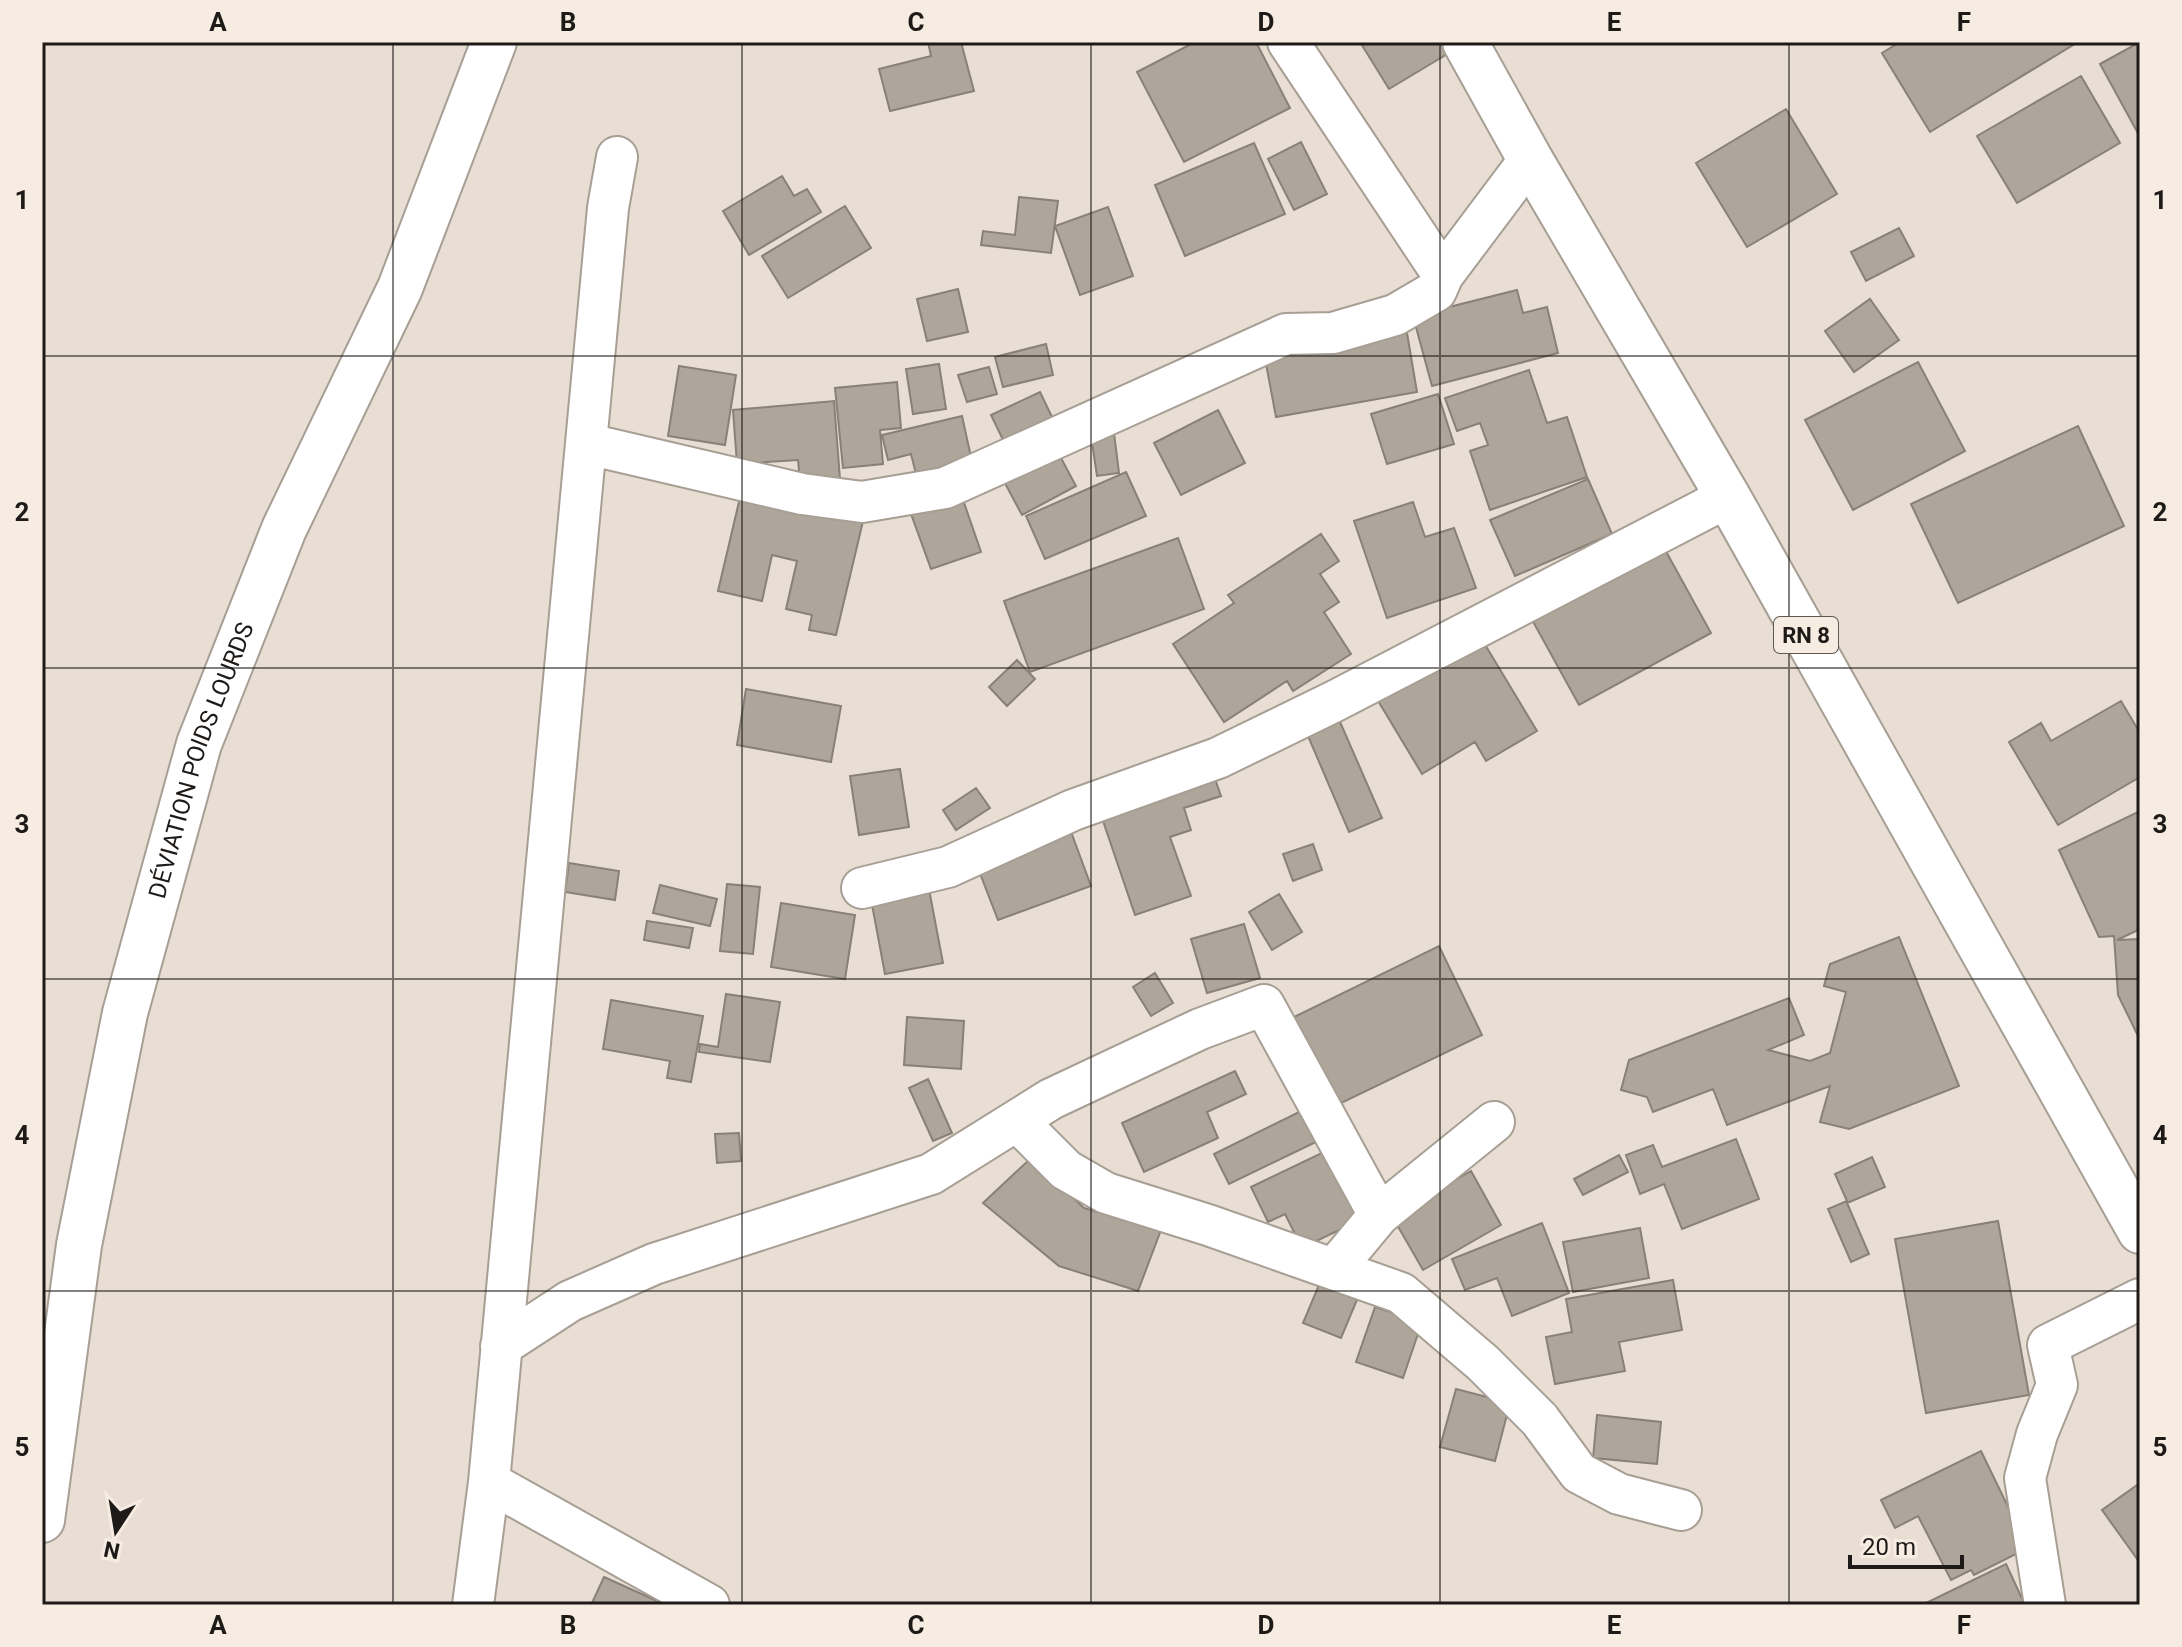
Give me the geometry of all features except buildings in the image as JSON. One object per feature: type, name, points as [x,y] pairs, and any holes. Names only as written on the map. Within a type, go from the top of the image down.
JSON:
[{"type":"main road","name":"DÉVIATION POIDS LOURDS","points":[[42,1520],[79,1245],[125,1013],[199,744],[284,529],[400,288],[494,42]]},
{"type":"main road","name":"RN 8","points":[[1465,42],[1728,497],[2140,1231]]},
{"type":"street","points":[[1288,42],[1443,275]]},
{"type":"street","points":[[473,1605],[489,1482],[608,208],[617,157]]},
{"type":"street","points":[[588,444],[802,494],[862,502],[945,488],[1286,334],[1333,333],[1395,315],[1436,291],[1443,275],[1530,159]]},
{"type":"street","points":[[862,888],[948,867],[1073,810],[1218,758],[1335,701],[1728,497]]},
{"type":"street","points":[[501,1346],[570,1301],[654,1264],[931,1174],[1051,1099],[1200,1029],[1264,1005],[1379,1215]]},
{"type":"street","points":[[1017,1121],[1066,1170],[1106,1193],[1208,1225],[1401,1293],[1483,1363],[1531,1410],[1579,1473],[1619,1494],[1681,1510]]},
{"type":"street","points":[[1334,1269],[1379,1215],[1494,1122]]},
{"type":"street","points":[[2045,1605],[2025,1478],[2037,1434],[2057,1385],[2048,1345],[2140,1299]]},
{"type":"street","points":[[489,1482],[709,1605]]}]
